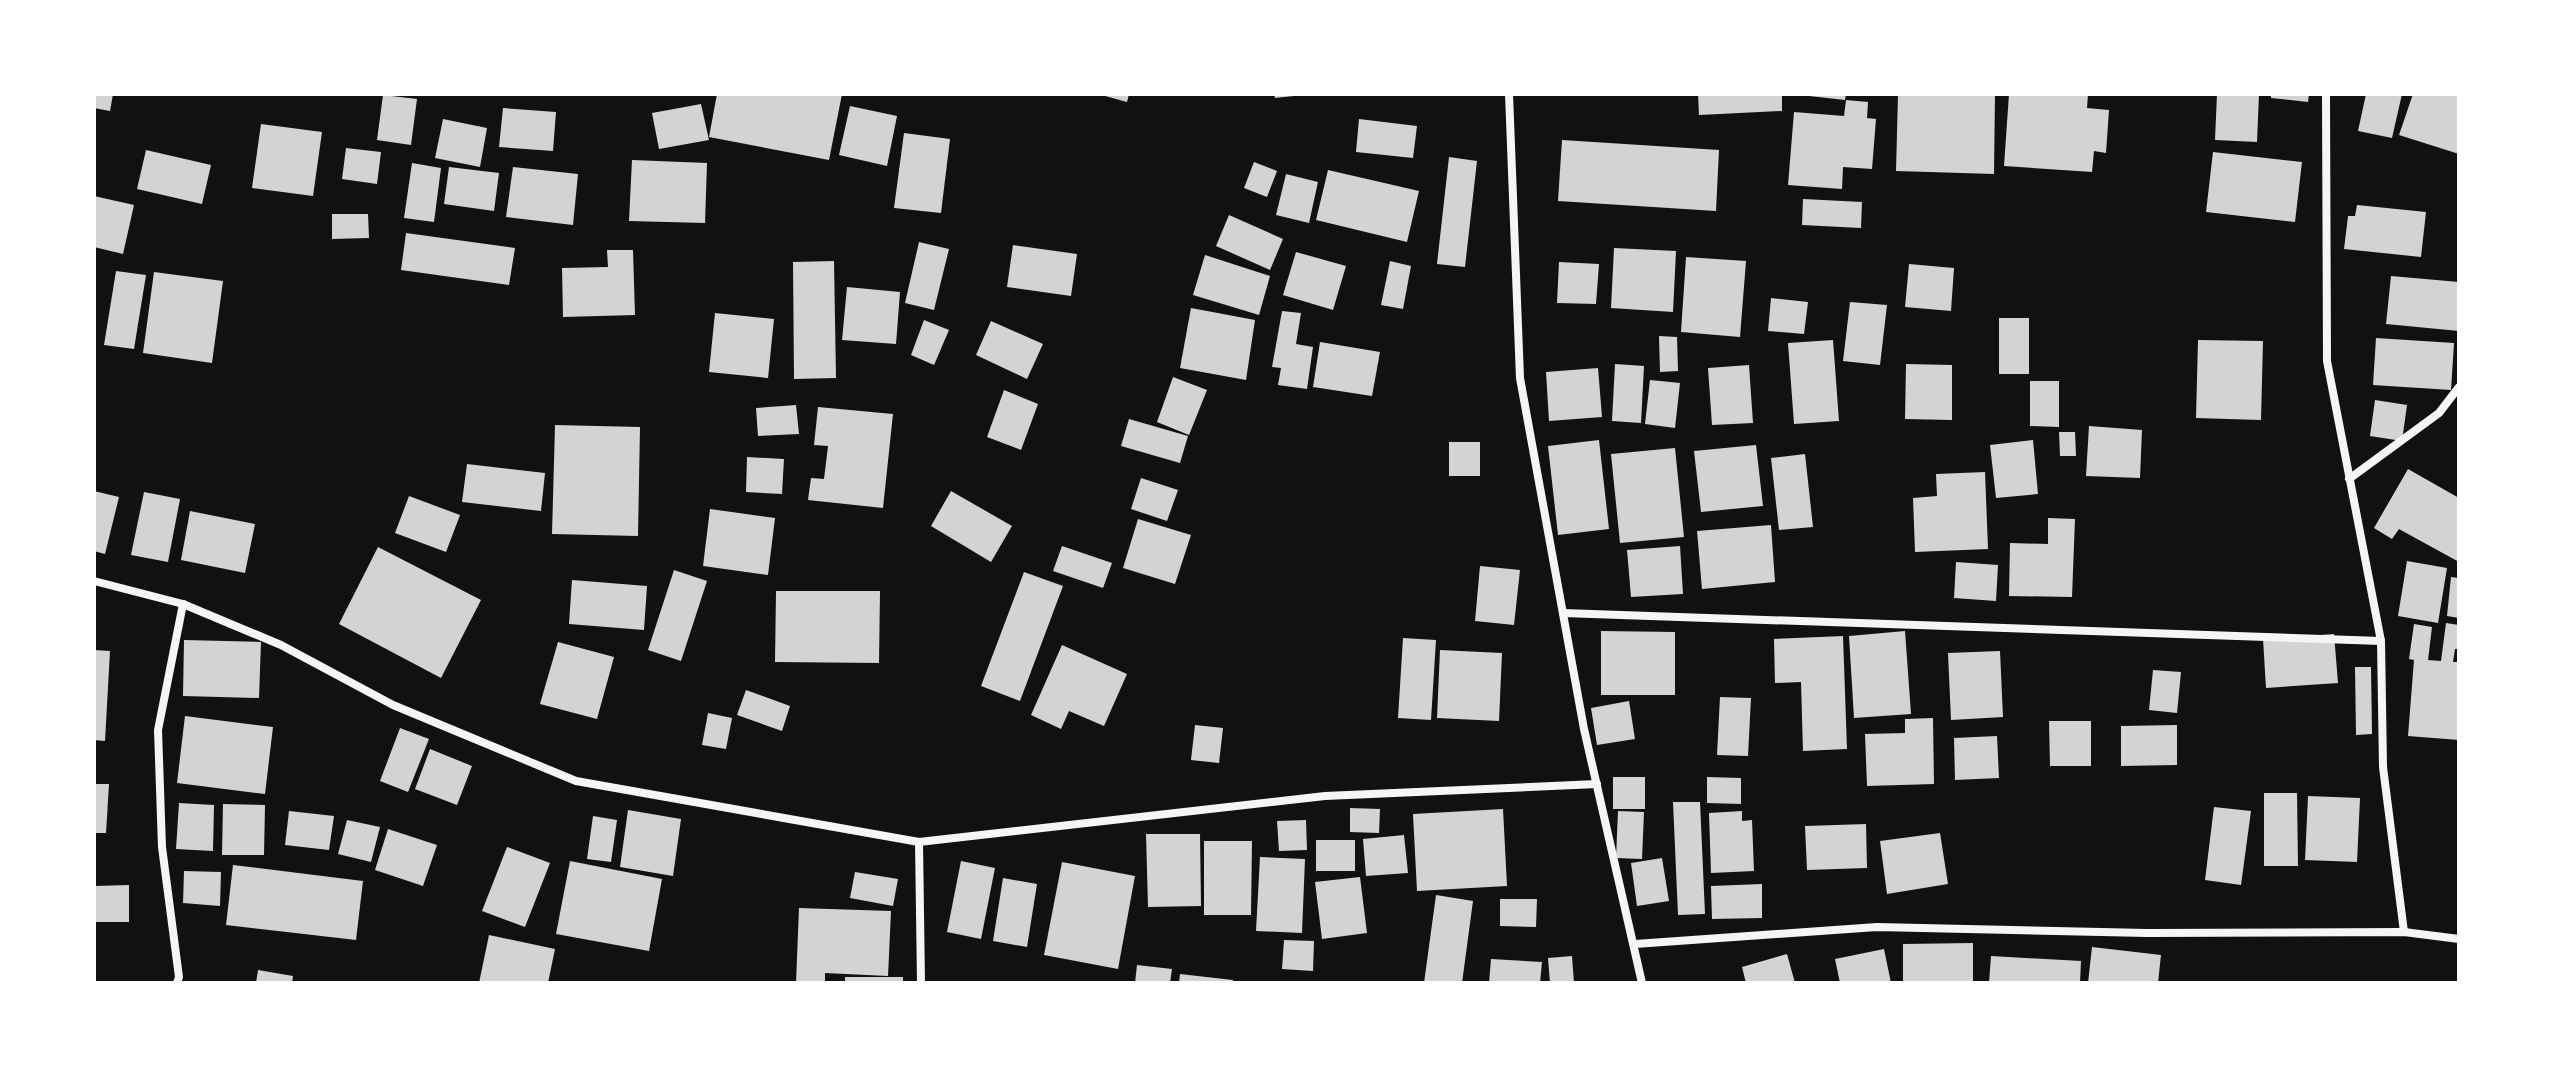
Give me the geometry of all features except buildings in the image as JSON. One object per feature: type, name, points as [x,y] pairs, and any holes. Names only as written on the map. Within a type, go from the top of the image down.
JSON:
[{"type":"street","points":[[1509,94],[1520,378],[1584,729],[1642,983]]},
{"type":"street","points":[[2326,94],[2327,361],[2381,641],[2383,767],[2404,932]]},
{"type":"street","points":[[2349,479],[2439,413],[2459,387]]},
{"type":"street","points":[[94,581],[183,604],[281,645],[393,705],[576,781],[919,842],[1325,796],[1597,784]]},
{"type":"street","points":[[177,983],[179,977],[162,847],[158,730],[183,604]]},
{"type":"street","points":[[1563,613],[2381,641]]},
{"type":"street","points":[[919,842],[921,983]]},
{"type":"street","points":[[1635,944],[1877,927],[2147,933],[2404,932],[2459,939]]}]
